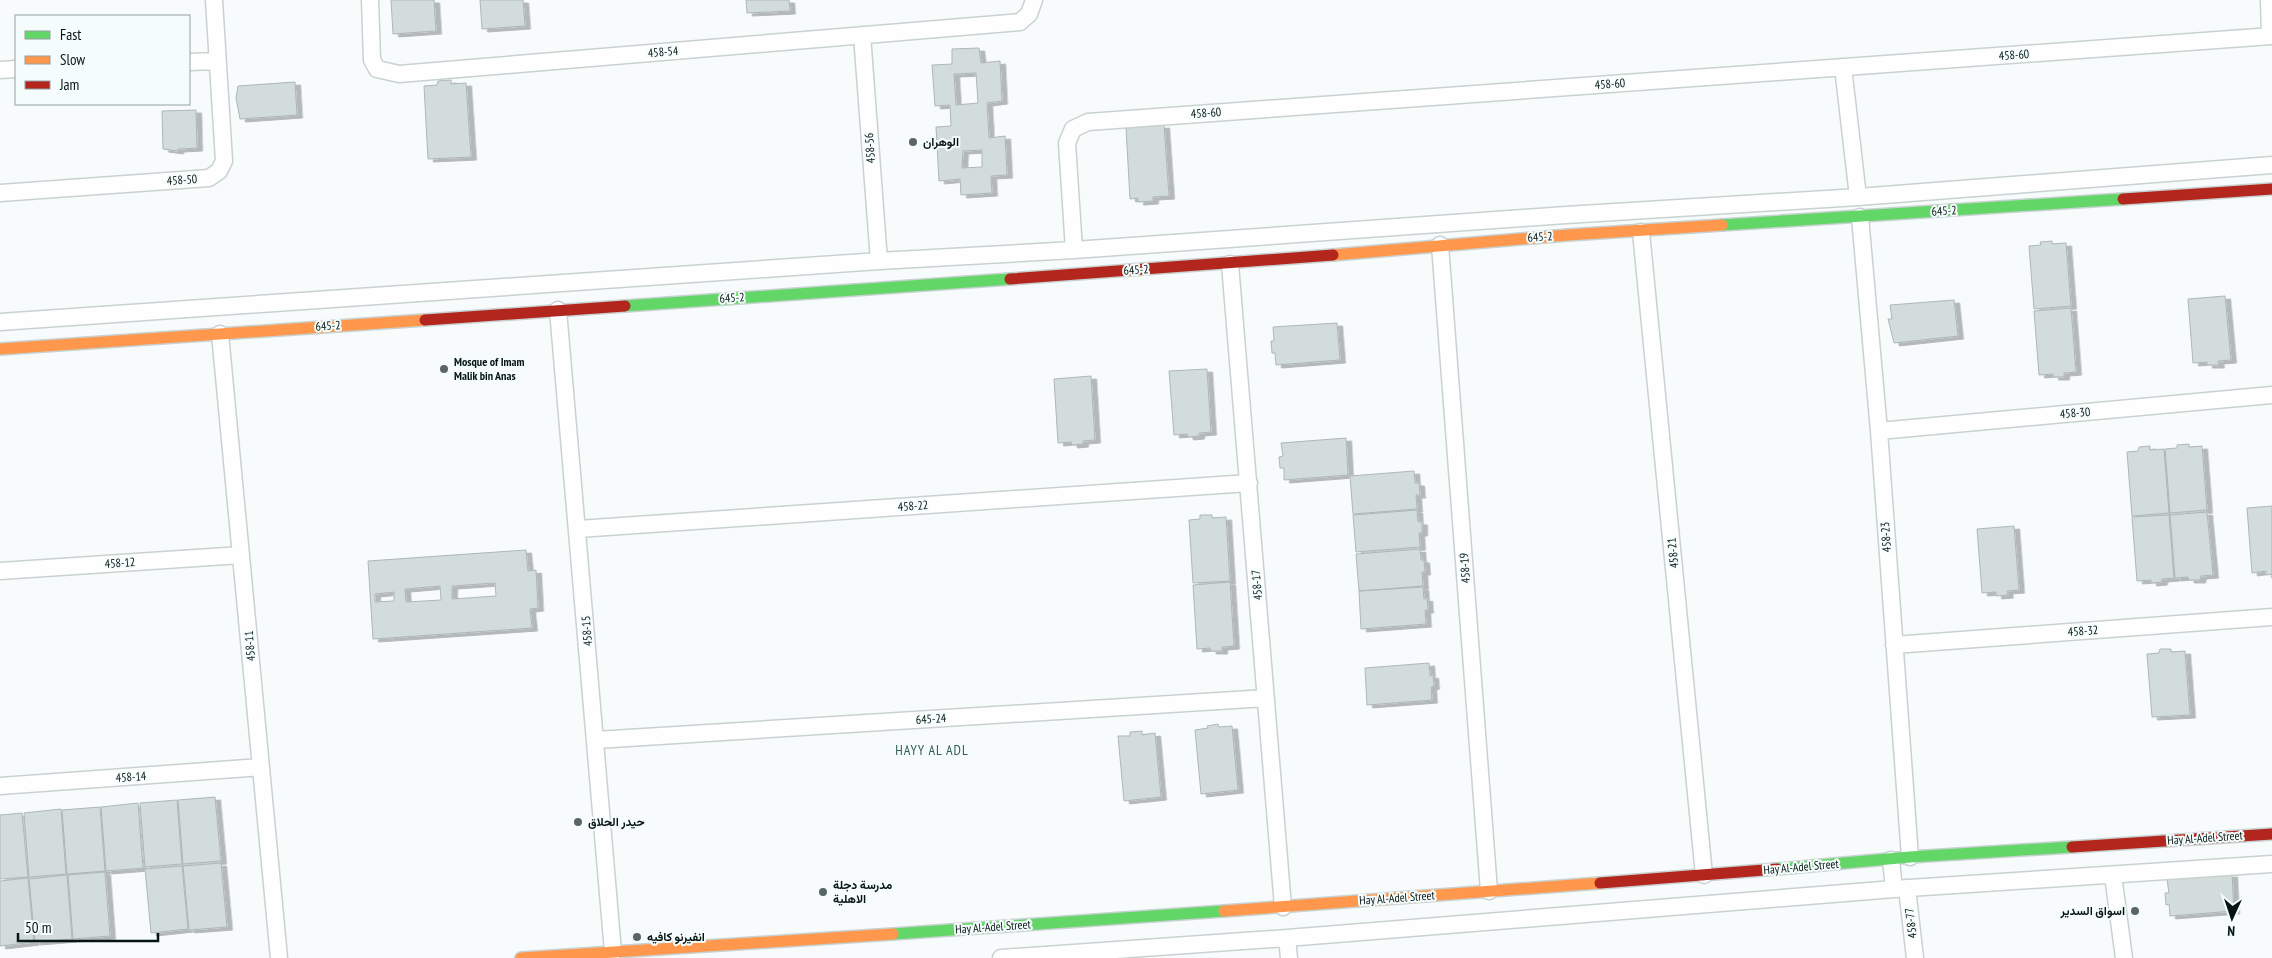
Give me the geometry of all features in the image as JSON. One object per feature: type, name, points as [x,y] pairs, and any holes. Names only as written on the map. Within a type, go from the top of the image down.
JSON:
[{"type":"street","name":"458-50","points":[[0,193],[209,178],[219,171],[224,161],[214,0]]},
{"type":"street","name":"458-54","points":[[370,0],[372,60],[377,69],[399,74],[1020,22],[1029,14],[1034,0]]},
{"type":"street","points":[[2269,0],[2271,36]]},
{"type":"street","name":"458-56","points":[[862,35],[879,261]]},
{"type":"street","name":"458-60","points":[[1074,250],[1067,143],[1072,129],[1088,122],[2271,36]]},
{"type":"street","points":[[190,62],[217,60]]},
{"type":"street","points":[[1842,67],[1858,197]]},
{"type":"street","points":[[0,70],[15,69]]},
{"type":"street","name":"645-2","points":[[0,322],[879,261],[1074,250],[1566,215],[1858,197],[2272,165]]},
{"type":"street","name":"645-2","points":[[0,349],[1230,264],[1568,235],[1642,232],[2272,188]]},
{"type":"street","points":[[1566,215],[1568,235]]},
{"type":"street","name":"458-23","points":[[1860,217],[1879,431],[1910,857]]},
{"type":"street","name":"458-21","points":[[1642,232],[1704,875]]},
{"type":"street","name":"458-19","points":[[1440,245],[1489,891]]},
{"type":"street","name":"458-17","points":[[1230,264],[1283,907]]},
{"type":"street","name":"458-15","points":[[558,310],[613,952]]},
{"type":"street","name":"458-11","points":[[220,334],[280,958]]},
{"type":"street","name":"458-30","points":[[1879,431],[2272,395]]},
{"type":"street","name":"458-22","points":[[578,529],[1248,483]]},
{"type":"street","name":"458-12","points":[[0,572],[241,555]]},
{"type":"street","name":"458-32","points":[[1894,645],[2272,616]]},
{"type":"street","name":"645-24","points":[[596,740],[1266,698]]},
{"type":"street","name":"458-14","points":[[0,786],[261,767]]},
{"type":"street","name":"Hay Al-Adel Street","points":[[521,958],[613,952],[742,951],[1910,857],[2272,834]]},
{"type":"street","name":"458-77","points":[[1891,860],[1901,889],[1915,958]]},
{"type":"street","points":[[1001,958],[1078,956],[1901,889],[2272,864]]},
{"type":"street","points":[[2113,875],[2124,958]]},
{"type":"street","points":[[1287,938],[1289,958]]},
{"type":"building","points":[[391,0],[434,0],[436,31],[393,34]]},
{"type":"building","points":[[480,0],[523,0],[525,26],[482,29]]},
{"type":"building","points":[[746,0],[789,0],[790,11],[747,13]]},
{"type":"building","points":[[979,48],[981,63],[1000,61],[1002,101],[987,103],[989,138],[1005,136],[1007,175],[991,176],[992,193],[961,195],[960,179],[939,181],[936,127],[951,126],[950,105],[935,106],[932,65],[952,64],[952,49]],"holes":[[[976,73],[978,103],[956,105],[954,74]],[[982,150],[982,167],[962,168],[963,151]]]},
{"type":"building","points":[[451,80],[451,84],[466,83],[471,157],[428,159],[424,86],[437,85],[438,81]]},
{"type":"building","points":[[295,82],[297,115],[240,119],[236,98],[238,86]]},
{"type":"building","points":[[196,110],[197,148],[178,149],[178,151],[163,149],[162,111]]},
{"type":"building","points":[[1164,125],[1169,196],[1153,197],[1153,201],[1138,202],[1138,198],[1130,199],[1126,128]]},
{"type":"building","points":[[2052,241],[2052,244],[2066,243],[2071,306],[2034,309],[2029,246],[2041,245],[2040,242]]},
{"type":"building","points":[[2225,296],[2231,360],[2218,361],[2219,365],[2207,365],[2207,362],[2193,363],[2188,299]]},
{"type":"building","points":[[1954,300],[1958,336],[1894,343],[1888,319],[1892,319],[1890,305]]},
{"type":"building","points":[[2071,308],[2076,372],[2064,373],[2064,377],[2053,377],[2053,374],[2039,375],[2034,311]]},
{"type":"building","points":[[1337,323],[1340,360],[1276,365],[1271,341],[1274,341],[1273,327]]},
{"type":"building","points":[[1207,369],[1211,432],[1199,433],[1199,436],[1188,437],[1187,434],[1174,435],[1169,371]]},
{"type":"building","points":[[1091,376],[1095,440],[1083,441],[1083,444],[1072,445],[1071,442],[1058,443],[1054,379]]},
{"type":"building","points":[[1346,438],[1348,475],[1284,480],[1284,468],[1280,468],[1279,457],[1283,456],[1281,443]]},
{"type":"building","points":[[2189,444],[2189,447],[2202,446],[2207,510],[2170,513],[2165,449]]},
{"type":"building","points":[[2150,446],[2150,450],[2164,449],[2169,513],[2132,516],[2127,452],[2138,451],[2139,447]]},
{"type":"building","points":[[1414,471],[1415,483],[1419,483],[1420,495],[1416,495],[1417,509],[1353,514],[1350,476]]},
{"type":"building","points":[[2272,506],[2272,574],[2266,575],[2266,571],[2252,573],[2247,508]]},
{"type":"building","points":[[1417,510],[1418,522],[1422,522],[1422,533],[1419,533],[1420,547],[1356,552],[1353,515]]},
{"type":"building","points":[[2207,512],[2213,575],[2201,576],[2200,580],[2189,580],[2188,577],[2175,578],[2170,515]]},
{"type":"building","points":[[1200,515],[1212,515],[1212,518],[1226,517],[1230,581],[1193,583],[1189,520],[1200,519]]},
{"type":"building","points":[[2169,515],[2174,578],[2162,579],[2162,582],[2151,583],[2151,580],[2137,581],[2132,517]]},
{"type":"building","points":[[2014,526],[2019,590],[2007,591],[2008,595],[1996,596],[1996,592],[1982,593],[1977,529]]},
{"type":"building","points":[[1420,549],[1421,560],[1424,560],[1425,572],[1422,572],[1423,586],[1359,591],[1356,554]]},
{"type":"building","points":[[526,550],[528,571],[536,570],[538,608],[530,609],[532,628],[373,639],[368,561]],"holes":[[[495,583],[496,596],[452,599],[452,586]],[[440,586],[441,600],[406,602],[405,589]],[[394,592],[394,601],[375,602],[375,594]]]},
{"type":"building","points":[[1230,582],[1234,646],[1222,647],[1222,651],[1211,651],[1210,648],[1197,649],[1193,585]]},
{"type":"building","points":[[1423,587],[1424,599],[1427,598],[1428,610],[1425,610],[1426,624],[1361,629],[1359,591]]},
{"type":"building","points":[[2160,649],[2171,649],[2171,652],[2185,651],[2190,715],[2152,717],[2147,654],[2159,653]]},
{"type":"building","points":[[1429,663],[1430,676],[1433,675],[1434,686],[1431,687],[1432,700],[1367,705],[1365,668]]},
{"type":"building","points":[[1218,724],[1219,727],[1232,726],[1238,790],[1201,794],[1195,730]]},
{"type":"building","points":[[1142,731],[1142,735],[1155,733],[1161,797],[1124,801],[1118,736],[1130,736],[1130,732]]},
{"type":"building","points":[[215,797],[221,861],[183,864],[178,800]]},
{"type":"building","points":[[177,800],[182,864],[145,867],[140,803]]},
{"type":"building","points":[[138,803],[143,868],[106,871],[101,807]]},
{"type":"building","points":[[100,807],[105,871],[67,874],[62,810]]},
{"type":"building","points":[[61,809],[66,874],[29,877],[24,813]]},
{"type":"building","points":[[22,813],[28,877],[0,879],[0,815]]},
{"type":"building","points":[[221,863],[227,927],[189,930],[183,866]]},
{"type":"building","points":[[182,866],[188,929],[151,933],[145,869]]},
{"type":"building","points":[[105,872],[110,936],[73,939],[68,875]]},
{"type":"building","points":[[2232,874],[2234,911],[2170,916],[2169,904],[2166,905],[2165,893],[2169,893],[2167,879]]},
{"type":"building","points":[[67,875],[72,939],[35,942],[29,879]]},
{"type":"building","points":[[28,878],[34,942],[0,946],[0,881]]},
{"type":"traffic: fast","points":[[1722,225],[2123,199]]},
{"type":"traffic: fast","points":[[625,306],[1010,279]]},
{"type":"traffic: fast","points":[[1777,869],[1910,857],[2072,847]]},
{"type":"traffic: fast","points":[[893,934],[1224,911]]},
{"type":"traffic: slow","points":[[1333,255],[1568,235],[1722,225]]},
{"type":"traffic: slow","points":[[0,349],[425,320]]},
{"type":"traffic: slow","points":[[1224,911],[1600,883]]},
{"type":"traffic: slow","points":[[521,958],[893,934]]},
{"type":"traffic: jam","points":[[2123,199],[2272,189]]},
{"type":"traffic: jam","points":[[1010,279],[1333,255]]},
{"type":"traffic: jam","points":[[425,320],[625,306]]},
{"type":"traffic: jam","points":[[2072,847],[2272,834]]},
{"type":"traffic: jam","points":[[1600,883],[1777,869]]},
{"type":"place","name":"الوهران","points":[[913,142]]},
{"type":"place","name":"Mosque of Imam Malik bin Anas","points":[[444,369]]},
{"type":"place","name":"حيدر الحلاق","points":[[578,822]]},
{"type":"place","name":"مدرسة دجلة الاهلية","points":[[823,892]]},
{"type":"place","name":"اسواق السدير","points":[[2135,911]]},
{"type":"place","name":"انفيرنو كافيه","points":[[637,937]]},
{"type":"district","name":"HAYY AL ADL","points":[[932,750]]}]
